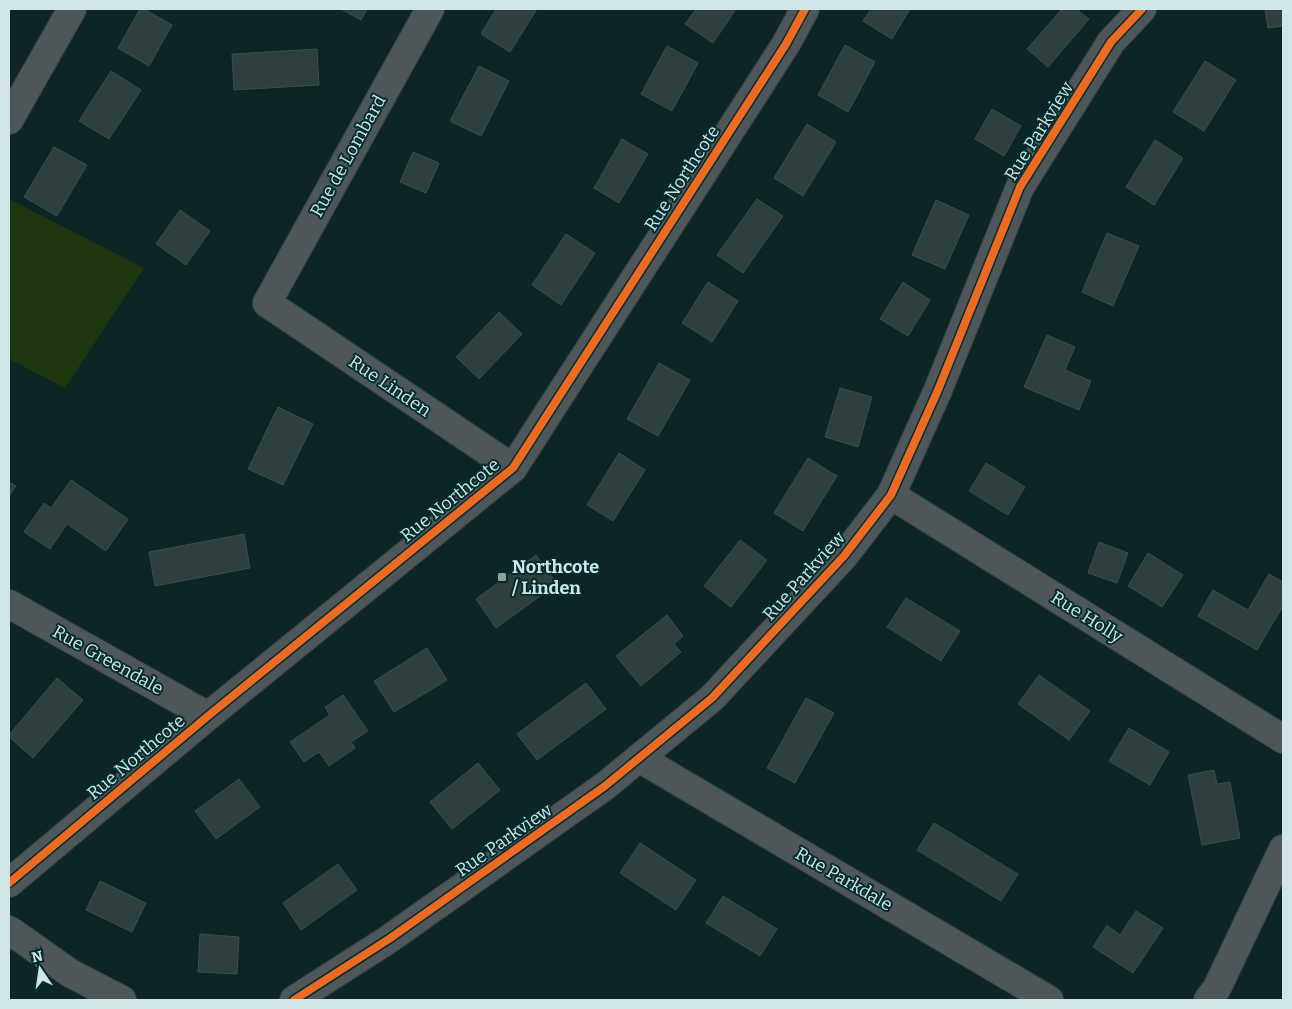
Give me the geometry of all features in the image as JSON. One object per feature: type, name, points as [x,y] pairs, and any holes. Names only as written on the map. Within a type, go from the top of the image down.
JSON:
[{"type":"street","points":[[9,120],[72,9]]},
{"type":"street","name":"Rue de Lombard","points":[[267,303],[430,9]]},
{"type":"street","name":"Rue Northcote","points":[[9,883],[208,716],[514,468],[786,44],[805,9]]},
{"type":"street","name":"Rue Parkview","points":[[294,1000],[389,939],[605,786],[712,698],[844,556],[891,495],[938,390],[1020,187],[1111,42],[1142,9]]},
{"type":"street","name":"Rue Linden","points":[[267,303],[514,468]]},
{"type":"street","name":"Rue Holly","points":[[891,495],[1283,739]]},
{"type":"street","name":"Rue Greendale","points":[[9,604],[208,716]]},
{"type":"street","name":"Rue Parkdale","points":[[639,758],[1049,1000]]},
{"type":"street","points":[[1208,1000],[1217,988],[1283,849]]},
{"type":"street","points":[[9,930],[70,973],[122,1000]]},
{"type":"green space","points":[[9,199],[144,268],[65,388],[9,359]]},
{"type":"building","points":[[140,9],[144,9],[172,25],[149,66],[118,48]]},
{"type":"building","points":[[341,9],[367,9],[361,20]]},
{"type":"building","points":[[496,9],[537,9],[510,52],[481,34]]},
{"type":"building","points":[[696,9],[736,9],[713,43],[685,24]]},
{"type":"building","points":[[871,9],[910,9],[892,39],[863,21]]},
{"type":"building","points":[[1062,9],[1076,9],[1089,19],[1048,67],[1027,49]]},
{"type":"building","points":[[1265,9],[1283,9],[1283,26],[1268,28]]},
{"type":"building","points":[[845,45],[875,62],[848,112],[818,95]]},
{"type":"building","points":[[667,46],[698,63],[672,111],[641,94]]},
{"type":"building","points":[[317,49],[319,85],[234,90],[232,54]]},
{"type":"building","points":[[1205,61],[1236,80],[1204,131],[1173,112]]},
{"type":"building","points":[[479,66],[509,81],[481,136],[450,121]]},
{"type":"building","points":[[111,71],[141,90],[109,139],[79,121]]},
{"type":"building","points":[[992,109],[1021,126],[1004,156],[975,139]]},
{"type":"building","points":[[807,124],[836,142],[803,196],[774,178]]},
{"type":"building","points":[[622,139],[648,154],[619,203],[594,188]]},
{"type":"building","points":[[1155,140],[1183,158],[1154,205],[1126,187]]},
{"type":"building","points":[[54,147],[87,165],[57,216],[24,197]]},
{"type":"building","points":[[413,152],[439,163],[426,193],[400,182]]},
{"type":"building","points":[[757,199],[783,216],[743,273],[717,255]]},
{"type":"building","points":[[936,200],[969,215],[945,269],[912,255]]},
{"type":"building","points":[[180,210],[210,231],[186,265],[156,244]]},
{"type":"building","points":[[1107,233],[1139,246],[1113,306],[1082,292]]},
{"type":"building","points":[[566,234],[595,253],[561,305],[532,285]]},
{"type":"building","points":[[708,282],[738,301],[712,342],[682,323]]},
{"type":"building","points":[[903,282],[930,300],[908,336],[880,319]]},
{"type":"building","points":[[499,312],[522,334],[479,379],[456,357]]},
{"type":"building","points":[[1047,335],[1075,347],[1065,370],[1091,381],[1079,410],[1024,387]]},
{"type":"building","points":[[659,363],[690,380],[658,436],[627,419]]},
{"type":"building","points":[[840,388],[872,397],[858,447],[825,437]]},
{"type":"building","points":[[278,407],[313,424],[283,485],[248,469]]},
{"type":"building","points":[[619,453],[645,470],[613,521],[587,505]]},
{"type":"building","points":[[808,458],[837,476],[803,531],[774,513]]},
{"type":"building","points":[[986,463],[1025,487],[1008,515],[969,491]]},
{"type":"building","points":[[71,480],[128,519],[106,551],[67,524],[50,549],[24,532],[44,503],[51,508]]},
{"type":"building","points":[[9,482],[16,486],[9,496]]},
{"type":"building","points":[[244,534],[250,568],[155,586],[149,552]]},
{"type":"building","points":[[740,540],[767,560],[731,607],[704,586]]},
{"type":"building","points":[[1099,542],[1128,553],[1117,583],[1088,573]]},
{"type":"building","points":[[1148,553],[1183,575],[1162,607],[1128,586]]},
{"type":"building","points":[[536,555],[557,584],[496,628],[476,599]]},
{"type":"building","points":[[1269,574],[1283,582],[1283,606],[1257,650],[1198,616],[1213,590],[1248,610]]},
{"type":"building","points":[[906,598],[960,631],[941,661],[887,627]]},
{"type":"building","points":[[667,615],[683,636],[674,644],[681,652],[641,686],[616,656]]},
{"type":"building","points":[[427,648],[447,680],[394,712],[374,681]]},
{"type":"building","points":[[1039,675],[1090,711],[1069,740],[1018,704]]},
{"type":"building","points":[[57,678],[83,700],[33,758],[9,735]]},
{"type":"building","points":[[586,683],[606,709],[537,760],[517,734]]},
{"type":"building","points":[[343,695],[368,731],[351,742],[355,748],[329,766],[319,752],[304,762],[290,742],[330,715],[325,707]]},
{"type":"building","points":[[806,698],[834,713],[795,783],[767,768]]},
{"type":"building","points":[[1129,728],[1169,752],[1150,785],[1109,761]]},
{"type":"building","points":[[478,763],[500,790],[452,829],[430,802]]},
{"type":"building","points":[[1214,770],[1217,784],[1230,782],[1240,838],[1202,845],[1188,775]]},
{"type":"building","points":[[239,779],[260,807],[216,839],[195,811]]},
{"type":"building","points":[[934,823],[1018,874],[1001,901],[917,850]]},
{"type":"building","points":[[640,843],[696,880],[676,910],[620,873]]},
{"type":"building","points":[[338,864],[357,890],[301,930],[283,903]]},
{"type":"building","points":[[100,881],[146,903],[132,932],[86,910]]},
{"type":"building","points":[[723,896],[777,929],[760,956],[706,923]]},
{"type":"building","points":[[1136,911],[1163,928],[1133,973],[1093,947],[1107,925],[1120,935]]},
{"type":"building","points":[[200,934],[239,937],[237,974],[198,972]]},
{"type":"cycle path","points":[[9,883],[208,716],[513,468],[786,44],[805,9]]},
{"type":"cycle path","points":[[294,1000],[389,939],[605,786],[712,698],[844,556],[891,495],[938,390],[1020,187],[1111,42],[1142,9]]},
{"type":"place","name":"Northcote / Linden","points":[[502,577]]}]
